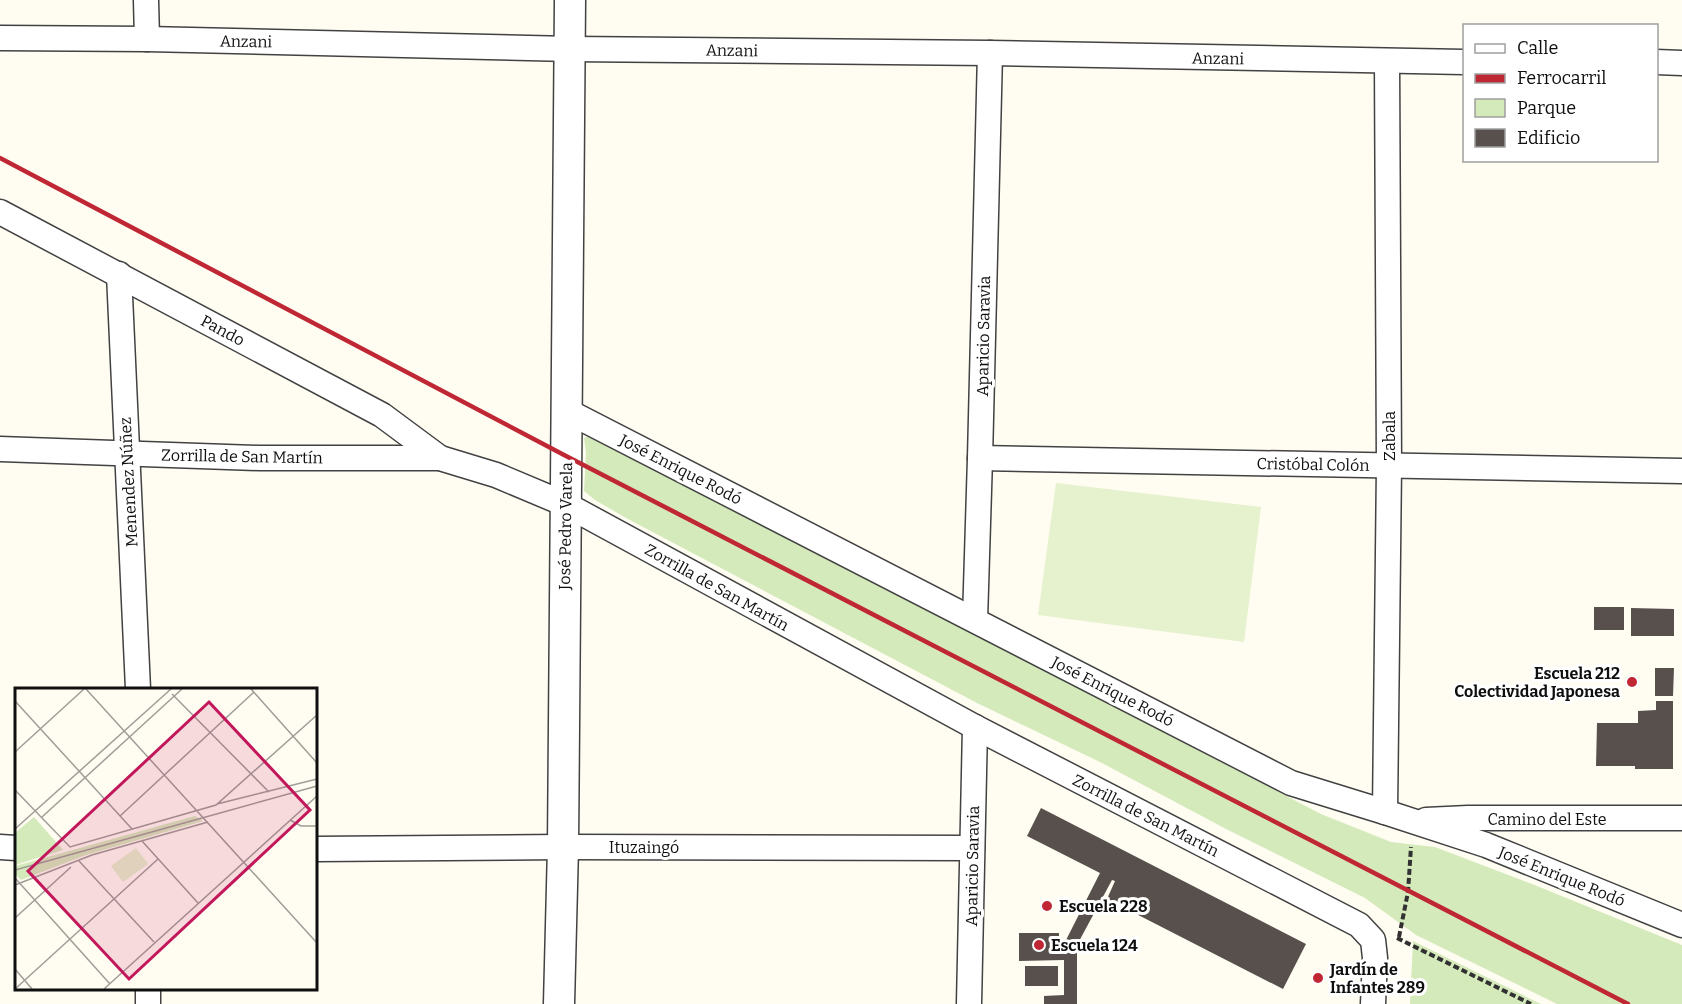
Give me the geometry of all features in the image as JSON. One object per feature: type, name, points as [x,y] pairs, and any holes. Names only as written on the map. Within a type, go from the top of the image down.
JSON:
[{"type":"street","points":[[146,0],[147,39]]},
{"type":"street","name":"José Pedro Varela","points":[[560,1004],[570,0]]},
{"type":"street","name":"Anzani","points":[[0,38],[1463,62]]},
{"type":"street","name":"Aparicio Saravia","points":[[975,620],[990,53]]},
{"type":"street","name":"Zabala","points":[[1385,812],[1389,466],[1387,61]]},
{"type":"street","points":[[1658,62],[1682,63]]},
{"type":"street","name":"Pando","points":[[0,212],[382,415],[440,458]]},
{"type":"street","name":"Menendez Núñez","points":[[119,274],[138,688]]},
{"type":"street","name":"José Enrique Rodó","points":[[565,410],[1292,783],[1486,845],[1682,925]]},
{"type":"street","name":"Zorrilla de San Martín","points":[[0,449],[259,458],[440,458],[496,475],[565,504],[975,727],[1359,925],[1373,940]]},
{"type":"street","name":"Cristóbal Colón","points":[[980,458],[1682,471]]},
{"type":"street","name":"Aparicio Saravia","points":[[969,1004],[975,727]]},
{"type":"street","name":"Camino del Este","points":[[1412,821],[1468,818],[1682,818]]},
{"type":"street","points":[[0,847],[15,848]]},
{"type":"street","name":"Ituzaingó","points":[[316,849],[972,848]]},
{"type":"street","points":[[1373,940],[1375,958],[1373,1004]]},
{"type":"path","points":[[1399,938],[1408,892],[1412,821]]},
{"type":"path","points":[[1373,940],[1399,938],[1531,1004]]},
{"type":"green space","points":[[588,436],[660,471],[1321,814],[1391,842],[1435,847],[1682,945],[1682,1004],[1557,1004],[1416,935],[1365,898],[1228,830],[1100,762],[977,703],[595,500],[584,491],[586,453],[584,438]]},
{"type":"green space","points":[[1056,483],[1261,507],[1244,642],[1038,615]]},
{"type":"green space","points":[[1413,941],[1541,1004],[1410,1004]]},
{"type":"building","points":[[1594,607],[1624,607],[1624,630],[1594,630]]},
{"type":"building","points":[[1631,608],[1674,609],[1674,636],[1631,636]]},
{"type":"building","points":[[1655,668],[1674,668],[1673,696],[1655,696]]},
{"type":"building","points":[[1656,701],[1673,701],[1673,769],[1596,766],[1597,723],[1638,723],[1638,711],[1656,710]]},
{"type":"building","points":[[1041,808],[1306,944],[1283,989],[1107,899],[1115,881],[1112,880],[1077,945],[1077,1004],[1044,1004],[1044,996],[1064,995],[1064,960],[1019,961],[1019,933],[1059,933],[1059,953],[1064,953],[1065,942],[1100,873],[1027,836]]},
{"type":"building","points":[[1025,966],[1058,966],[1058,986],[1025,986]]},
{"type":"railway","points":[[0,158],[566,456],[1628,1004]]},
{"type":"place","name":"Escuela 212 Colectividad Japonesa","points":[[1632,682]]},
{"type":"place","name":"Escuela 228","points":[[1047,906]]},
{"type":"place","name":"Escuela 124","points":[[1039,945]]},
{"type":"place","name":"Jardín de Infantes 289","points":[[1318,978]]}]
